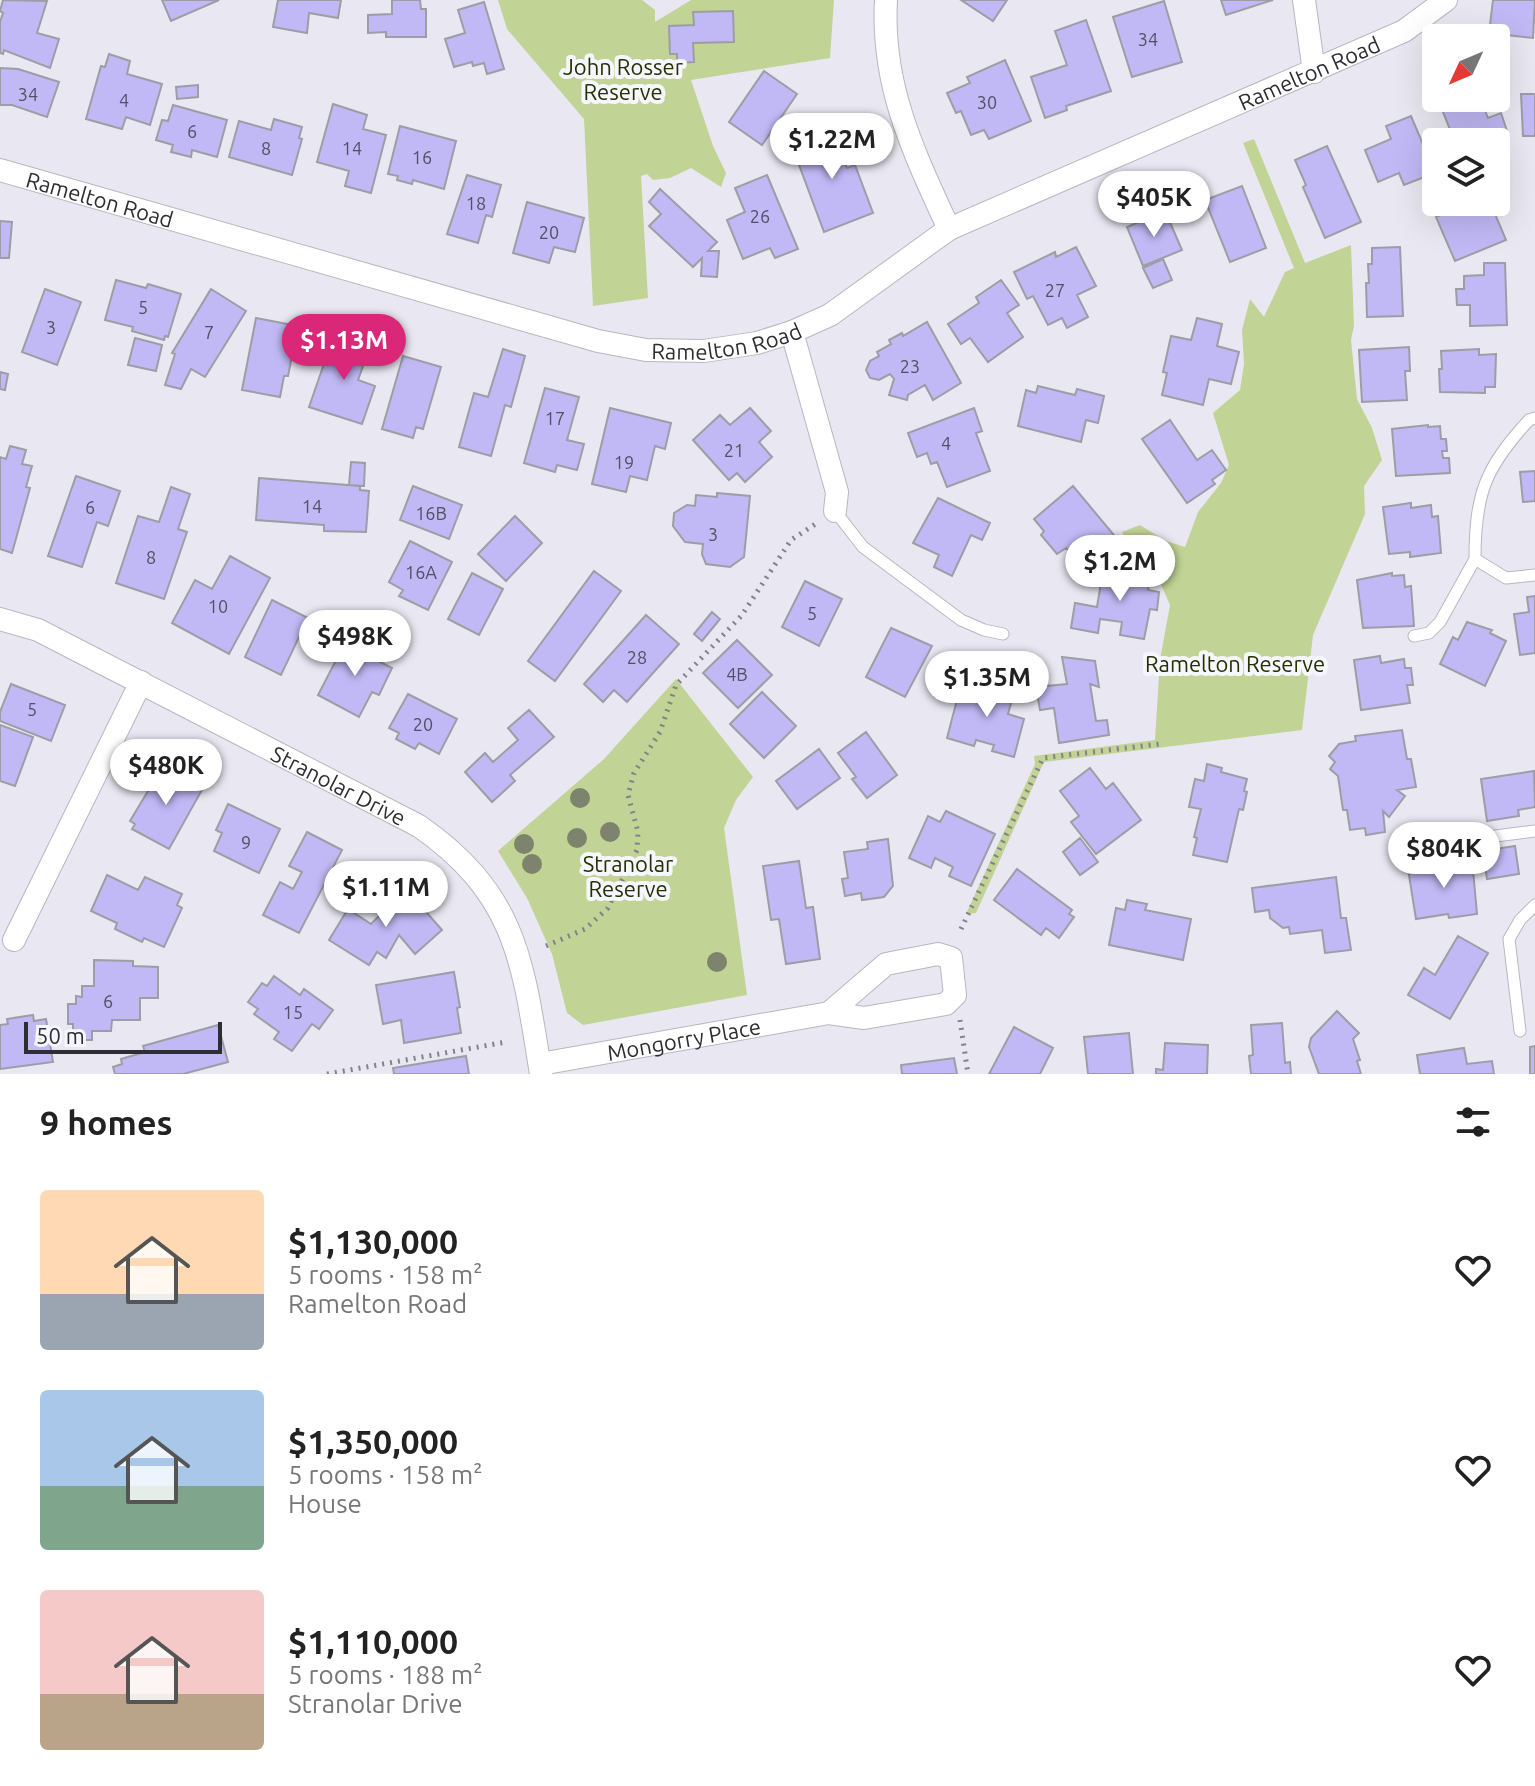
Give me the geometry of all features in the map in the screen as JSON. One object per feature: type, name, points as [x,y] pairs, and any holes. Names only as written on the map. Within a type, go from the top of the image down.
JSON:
[{"type":"street","points":[[886,0],[887,45],[894,93],[905,132],[949,229]]},
{"type":"street","points":[[1304,0],[1314,72]]},
{"type":"street","name":"Ramelton Road","points":[[0,170],[625,347],[672,352],[704,351],[757,343],[830,315],[949,229],[1404,31],[1446,0]]},
{"type":"street","points":[[792,332],[837,492],[835,511]]},
{"type":"street","name":"Stranolar Drive","points":[[0,619],[38,630],[419,826],[465,863],[487,890],[506,922],[525,976],[541,1069]]},
{"type":"street","points":[[14,940],[141,682]]},
{"type":"street","name":"Mongorry Place","points":[[541,1069],[829,1013],[864,1018],[946,1004],[955,995],[951,958],[938,954],[886,964],[829,1013]]},
{"type":"lane","points":[[1414,636],[1429,633],[1440,622],[1475,559],[1479,495],[1501,450],[1529,420],[1535,418]]},
{"type":"lane","points":[[835,511],[863,547],[961,620],[1003,634]]},
{"type":"lane","points":[[1475,559],[1506,578],[1535,575]]},
{"type":"lane","points":[[1449,842],[1535,831]]},
{"type":"lane","points":[[1520,1031],[1509,939],[1520,920],[1535,905]]},
{"type":"path","points":[[546,946],[585,929],[597,920],[608,908],[623,881],[637,850],[638,832],[628,795],[634,773],[660,732],[676,685],[742,615],[791,540],[835,511]]},
{"type":"path","points":[[961,929],[1043,758],[1159,744]]},
{"type":"path","points":[[960,1019],[968,1074]]},
{"type":"path","points":[[327,1074],[506,1042]]},
{"type":"green space","name":"John Rosser Reserve","points":[[498,0],[642,0],[655,10],[655,22],[691,0],[834,0],[830,58],[691,80],[713,146],[726,173],[721,187],[691,168],[670,178],[653,180],[647,174],[641,176],[648,298],[593,306],[584,119],[507,29]]},
{"type":"green space","name":"Ramelton Reserve","points":[[1254,139],[1305,263],[1351,245],[1354,326],[1351,340],[1357,399],[1372,428],[1382,460],[1364,486],[1365,514],[1313,635],[1302,730],[1044,762],[976,913],[966,914],[1035,764],[1034,756],[1155,740],[1160,660],[1170,605],[1153,566],[1135,556],[1122,532],[1140,525],[1166,541],[1185,547],[1198,512],[1221,483],[1229,465],[1213,413],[1240,390],[1244,364],[1242,330],[1250,299],[1264,317],[1285,272],[1294,268],[1243,143]]},
{"type":"green space","name":"Stranolar Reserve","points":[[676,679],[753,777],[736,800],[724,828],[747,995],[583,1025],[567,1013],[552,954],[527,898],[498,851],[604,759]]},
{"type":"building","points":[[3,0],[47,1],[37,33],[59,39],[50,68],[4,50],[3,54],[0,53]]},
{"type":"building","points":[[162,0],[219,0],[171,21]]},
{"type":"building","points":[[278,0],[341,0],[338,18],[309,13],[307,33],[273,27]]},
{"type":"building","points":[[392,0],[420,0],[421,9],[426,9],[426,37],[386,37],[386,32],[368,33],[368,15],[392,14]]},
{"type":"building","points":[[961,0],[1007,0],[993,21]]},
{"type":"building","points":[[1221,0],[1273,0],[1226,15]]},
{"type":"building","points":[[1493,0],[1535,0],[1533,38],[1510,35],[1510,24],[1490,24]]},
{"type":"building","points":[[1164,1],[1182,62],[1132,77],[1113,17]]},
{"type":"building","points":[[484,2],[504,69],[487,74],[484,63],[473,66],[472,62],[454,67],[445,39],[465,33],[458,10]]},
{"type":"building","points":[[733,11],[734,42],[693,43],[694,62],[677,63],[677,54],[670,54],[669,26],[694,25],[693,12]]},
{"type":"building","points":[[1086,20],[1111,91],[1066,106],[1067,110],[1045,118],[1031,77],[1067,65],[1055,31]]},
{"type":"building","points":[[109,54],[130,61],[127,74],[162,84],[150,125],[126,117],[122,129],[86,119],[101,66],[105,67]]},
{"type":"building","points":[[1005,60],[1031,121],[989,139],[984,130],[971,135],[961,111],[956,113],[947,93],[970,83],[967,77]]},
{"type":"building","points":[[0,68],[18,69],[59,82],[47,117],[12,105],[0,105]]},
{"type":"building","points":[[764,71],[797,94],[762,145],[729,122]]},
{"type":"building","points":[[198,85],[198,97],[177,99],[176,87]]},
{"type":"building","points":[[1521,94],[1535,94],[1535,136],[1523,136]]},
{"type":"building","points":[[333,104],[367,115],[363,129],[386,135],[371,193],[345,186],[349,171],[317,162]]},
{"type":"building","points":[[173,105],[227,120],[217,157],[192,150],[191,157],[171,152],[173,145],[156,140],[162,120],[168,121]]},
{"type":"building","points":[[1443,112],[1486,112],[1488,118],[1501,113],[1506,128],[1449,128]]},
{"type":"building","points":[[1411,116],[1422,142],[1422,178],[1404,185],[1399,173],[1378,182],[1365,150],[1391,139],[1386,126]]},
{"type":"building","points":[[274,119],[302,127],[299,138],[302,139],[292,175],[229,157],[239,121],[271,130]]},
{"type":"building","points":[[400,126],[456,141],[444,189],[413,180],[412,184],[397,180],[398,176],[388,174]]},
{"type":"building","points":[[838,129],[851,162],[845,164],[847,168],[855,165],[873,213],[824,232],[792,146]]},
{"type":"building","points":[[1327,146],[1361,222],[1325,238],[1295,160]]},
{"type":"building","points":[[467,175],[501,185],[492,217],[486,215],[478,243],[447,234]]},
{"type":"building","points":[[767,175],[798,249],[775,258],[770,248],[743,259],[727,220],[745,212],[735,188]]},
{"type":"building","points":[[1242,186],[1266,248],[1230,262],[1205,200]]},
{"type":"building","points":[[660,189],[717,242],[708,251],[719,251],[717,277],[701,276],[702,258],[693,267],[649,226],[661,214],[649,202]]},
{"type":"building","points":[[527,202],[584,218],[575,252],[554,247],[549,263],[513,253]]},
{"type":"building","points":[[1165,211],[1182,250],[1143,266],[1127,227]]},
{"type":"building","points":[[1496,216],[1506,240],[1455,261],[1436,217]]},
{"type":"building","points":[[0,221],[12,222],[9,258],[0,258]]},
{"type":"building","points":[[1076,247],[1096,286],[1077,295],[1088,317],[1067,328],[1062,318],[1048,325],[1033,296],[1027,299],[1014,272],[1055,252],[1056,257]]},
{"type":"building","points":[[1400,247],[1403,316],[1367,317],[1366,283],[1369,283],[1368,264],[1372,264],[1372,248]]},
{"type":"building","points":[[1163,259],[1172,280],[1153,288],[1143,268]]},
{"type":"building","points":[[1484,263],[1505,263],[1507,325],[1470,326],[1470,305],[1457,305],[1456,289],[1464,289],[1464,276],[1484,275]]},
{"type":"building","points":[[116,280],[146,288],[148,284],[181,294],[168,337],[165,336],[164,340],[105,320]]},
{"type":"building","points":[[1001,280],[1019,305],[1007,313],[1023,337],[988,362],[970,338],[961,344],[948,324],[979,303],[976,297]]},
{"type":"building","points":[[45,289],[81,302],[57,365],[22,352]]},
{"type":"building","points":[[211,289],[246,311],[205,377],[191,369],[181,389],[165,385],[175,354],[172,353]]},
{"type":"building","points":[[256,318],[298,326],[288,376],[284,376],[280,397],[242,390]]},
{"type":"building","points":[[1197,318],[1222,324],[1217,346],[1239,352],[1231,384],[1209,379],[1203,405],[1162,395],[1167,373],[1163,372],[1171,336],[1191,340]]},
{"type":"building","points":[[927,322],[961,383],[933,400],[925,385],[908,395],[907,400],[889,395],[894,379],[890,374],[879,380],[870,378],[866,370],[870,361],[879,356],[877,352],[891,344],[889,340]]},
{"type":"building","points":[[334,335],[370,347],[358,380],[375,386],[362,424],[309,407]]},
{"type":"building","points":[[135,338],[162,345],[156,371],[128,365]]},
{"type":"building","points":[[1409,347],[1410,371],[1405,371],[1407,400],[1362,402],[1359,350]]},
{"type":"building","points":[[503,349],[525,356],[511,407],[505,405],[491,456],[459,447],[474,393],[488,397]]},
{"type":"building","points":[[1479,349],[1479,355],[1496,354],[1495,387],[1485,387],[1485,393],[1440,392],[1441,351]]},
{"type":"building","points":[[403,356],[441,367],[423,429],[416,427],[413,438],[382,429]]},
{"type":"building","points":[[0,372],[8,374],[5,390],[0,389]]},
{"type":"building","points":[[1038,386],[1075,395],[1077,389],[1104,396],[1098,423],[1086,420],[1081,442],[1018,426],[1026,390],[1036,393]]},
{"type":"building","points":[[545,388],[579,397],[567,440],[584,444],[577,470],[557,465],[555,472],[524,463]]},
{"type":"building","points":[[610,408],[671,423],[665,449],[655,446],[647,480],[630,476],[626,492],[592,484]]},
{"type":"building","points":[[750,408],[771,431],[759,442],[772,457],[745,482],[737,473],[729,480],[693,440],[720,415],[730,425]]},
{"type":"building","points":[[974,408],[982,431],[976,433],[990,471],[947,487],[937,462],[931,464],[927,453],[917,457],[908,433]]},
{"type":"building","points":[[1170,420],[1197,460],[1212,450],[1226,470],[1212,480],[1215,484],[1187,503],[1142,439]]},
{"type":"building","points":[[1440,426],[1441,439],[1446,439],[1447,451],[1442,451],[1443,458],[1449,458],[1450,473],[1396,476],[1392,429]]},
{"type":"building","points":[[10,446],[26,450],[22,464],[32,466],[26,487],[30,488],[12,553],[0,549],[0,457],[6,459]]},
{"type":"building","points":[[351,462],[365,463],[364,486],[349,485]]},
{"type":"building","points":[[1535,471],[1535,501],[1523,502],[1520,472]]},
{"type":"building","points":[[76,476],[120,491],[108,526],[97,522],[82,567],[48,556]]},
{"type":"building","points":[[259,478],[360,486],[360,490],[369,491],[366,532],[324,531],[324,525],[256,520]]},
{"type":"building","points":[[413,486],[462,505],[449,539],[400,520]]},
{"type":"building","points":[[1073,486],[1118,540],[1101,555],[1091,544],[1075,558],[1066,548],[1057,554],[1041,535],[1044,531],[1034,519]]},
{"type":"building","points":[[171,487],[190,494],[178,529],[187,532],[164,599],[116,583],[138,516],[159,522]]},
{"type":"building","points":[[717,493],[750,496],[744,557],[730,567],[706,564],[702,554],[703,544],[685,542],[673,526],[674,513],[687,505],[695,506],[696,495],[717,497]]},
{"type":"building","points":[[938,498],[990,523],[982,540],[971,535],[952,576],[934,567],[939,555],[913,543]]},
{"type":"building","points":[[1411,503],[1411,508],[1431,505],[1432,517],[1438,516],[1441,553],[1410,557],[1410,552],[1389,554],[1383,507]]},
{"type":"building","points":[[515,516],[542,543],[506,581],[478,554]]},
{"type":"building","points":[[410,541],[452,562],[428,610],[399,596],[403,590],[389,582]]},
{"type":"building","points":[[230,556],[270,578],[229,654],[172,623],[195,580],[212,589]]},
{"type":"building","points":[[1112,564],[1151,571],[1148,590],[1159,592],[1157,610],[1150,609],[1144,639],[1120,635],[1122,622],[1100,619],[1098,633],[1071,628],[1075,603],[1097,607],[1101,582],[1109,583]]},
{"type":"building","points":[[594,571],[621,591],[555,681],[528,661]]},
{"type":"building","points":[[472,573],[503,589],[479,635],[448,619]]},
{"type":"building","points":[[1392,573],[1392,576],[1404,575],[1405,587],[1411,586],[1414,626],[1363,628],[1357,580]]},
{"type":"building","points":[[805,581],[842,599],[819,646],[782,627]]},
{"type":"building","points":[[1535,596],[1535,653],[1520,655],[1514,614],[1529,612],[1527,597]]},
{"type":"building","points":[[272,600],[308,618],[281,675],[245,657]]},
{"type":"building","points":[[712,612],[720,619],[702,641],[694,634]]},
{"type":"building","points":[[646,615],[679,644],[627,702],[614,690],[603,702],[584,684]]},
{"type":"building","points":[[1467,622],[1492,630],[1490,633],[1506,641],[1485,686],[1440,664],[1453,637],[1458,640]]},
{"type":"building","points":[[891,628],[932,646],[905,697],[866,677]]},
{"type":"building","points":[[347,639],[378,655],[376,660],[392,668],[379,695],[372,692],[359,717],[318,695]]},
{"type":"building","points":[[737,640],[772,675],[738,708],[703,673]]},
{"type":"building","points":[[1380,656],[1381,663],[1404,659],[1405,668],[1411,668],[1413,685],[1407,685],[1410,703],[1361,710],[1354,660]]},
{"type":"building","points":[[1062,657],[1095,661],[1099,687],[1090,684],[1096,721],[1107,720],[1109,735],[1059,743],[1054,708],[1040,710],[1036,687],[1067,684]]},
{"type":"building","points":[[980,678],[1015,689],[1008,714],[1024,719],[1014,757],[992,751],[994,745],[976,740],[974,746],[947,738],[958,696],[974,700]]},
{"type":"building","points":[[11,684],[65,705],[51,741],[0,721],[0,712]]},
{"type":"building","points":[[762,692],[796,726],[764,758],[730,724]]},
{"type":"building","points":[[408,694],[457,719],[439,754],[419,743],[415,749],[396,739],[399,733],[389,728]]},
{"type":"building","points":[[529,710],[554,737],[510,775],[515,781],[492,802],[465,772],[485,753],[493,762],[518,740],[508,728]]},
{"type":"building","points":[[0,725],[33,737],[15,786],[0,781]]},
{"type":"building","points":[[1402,730],[1416,787],[1397,790],[1405,796],[1389,817],[1383,811],[1385,832],[1366,835],[1365,828],[1350,830],[1347,810],[1343,810],[1338,776],[1330,769],[1335,762],[1329,756],[1339,744],[1356,741],[1355,736]]},
{"type":"building","points":[[866,732],[897,775],[867,798],[838,753]]},
{"type":"building","points":[[819,749],[840,778],[797,809],[776,781]]},
{"type":"building","points":[[1207,764],[1222,768],[1221,772],[1247,779],[1243,810],[1239,809],[1227,862],[1193,855],[1201,809],[1189,807],[1195,779],[1204,781]]},
{"type":"building","points":[[163,766],[203,788],[169,849],[132,829],[135,824],[130,821]]},
{"type":"building","points":[[1090,768],[1106,789],[1113,783],[1141,820],[1096,854],[1071,822],[1079,816],[1060,791]]},
{"type":"building","points":[[1534,771],[1535,807],[1518,810],[1519,816],[1487,821],[1481,779]]},
{"type":"building","points":[[228,804],[280,829],[259,873],[214,851],[222,833],[216,830]]},
{"type":"building","points":[[946,811],[995,834],[971,886],[949,876],[953,867],[935,858],[931,868],[909,858],[928,816],[940,822]]},
{"type":"building","points":[[307,832],[342,850],[299,933],[263,915],[280,882],[293,889],[302,872],[289,866]]},
{"type":"building","points":[[1080,838],[1098,862],[1080,875],[1063,852]]},
{"type":"building","points":[[888,839],[893,886],[884,897],[862,900],[861,893],[845,896],[842,879],[848,878],[844,852],[868,849],[867,842]]},
{"type":"building","points":[[1515,846],[1519,874],[1487,879],[1483,851]]},
{"type":"building","points":[[1472,859],[1477,914],[1416,919],[1408,869]]},
{"type":"building","points":[[799,861],[806,908],[813,907],[820,959],[786,964],[779,919],[771,920],[763,866]]},
{"type":"building","points":[[1017,869],[1072,910],[1069,914],[1074,917],[1059,938],[1046,928],[1041,935],[994,900]]},
{"type":"building","points":[[107,875],[138,890],[145,877],[182,894],[177,905],[182,908],[164,947],[144,938],[142,942],[115,929],[117,923],[91,911]]},
{"type":"building","points":[[1336,877],[1341,918],[1346,918],[1351,950],[1325,953],[1322,930],[1290,934],[1289,927],[1283,928],[1270,918],[1269,910],[1255,912],[1252,888]]},
{"type":"building","points":[[405,888],[442,930],[415,954],[399,935],[386,958],[377,952],[369,965],[329,940],[348,909],[371,924],[380,915],[378,913]]},
{"type":"building","points":[[1127,900],[1147,904],[1145,910],[1191,919],[1183,960],[1109,945],[1116,908],[1125,910]]},
{"type":"building","points":[[1458,936],[1488,953],[1450,1019],[1408,995],[1424,968],[1435,975]]},
{"type":"building","points":[[94,960],[133,961],[133,966],[158,967],[158,998],[140,998],[140,1020],[112,1020],[111,1031],[92,1031],[92,1040],[73,1040],[73,1024],[68,1024],[68,1004],[76,1004],[76,996],[82,997],[82,986],[94,986]]},
{"type":"building","points":[[454,972],[461,1033],[404,1043],[401,1020],[383,1024],[376,985]]},
{"type":"building","points":[[274,976],[300,995],[304,989],[333,1010],[319,1029],[312,1024],[292,1051],[274,1039],[279,1032],[254,1014],[258,1009],[248,1002],[262,983],[267,986]]},
{"type":"building","points":[[1337,1011],[1359,1033],[1353,1039],[1361,1074],[1319,1074],[1309,1047],[1311,1038]]},
{"type":"building","points":[[33,1015],[34,1021],[46,1019],[53,1062],[0,1069],[0,1025],[8,1024],[7,1019]]},
{"type":"building","points":[[1282,1023],[1285,1063],[1290,1062],[1291,1074],[1251,1074],[1251,1025]]},
{"type":"building","points":[[218,1025],[228,1062],[183,1074],[115,1074],[113,1067],[122,1064],[121,1059],[145,1052],[143,1046]]},
{"type":"building","points":[[1014,1027],[1053,1048],[1040,1074],[989,1074]]},
{"type":"building","points":[[1129,1033],[1133,1074],[1088,1074],[1084,1037]]},
{"type":"building","points":[[1165,1043],[1208,1045],[1207,1074],[1156,1074],[1156,1069],[1163,1070]]},
{"type":"building","points":[[1535,1046],[1535,1074],[1530,1074],[1530,1047]]},
{"type":"building","points":[[1464,1048],[1467,1064],[1492,1061],[1494,1074],[1420,1074],[1417,1055]]},
{"type":"building","points":[[466,1056],[469,1074],[394,1074],[393,1068]]},
{"type":"building","points":[[954,1058],[957,1074],[902,1074],[901,1065]]}]
